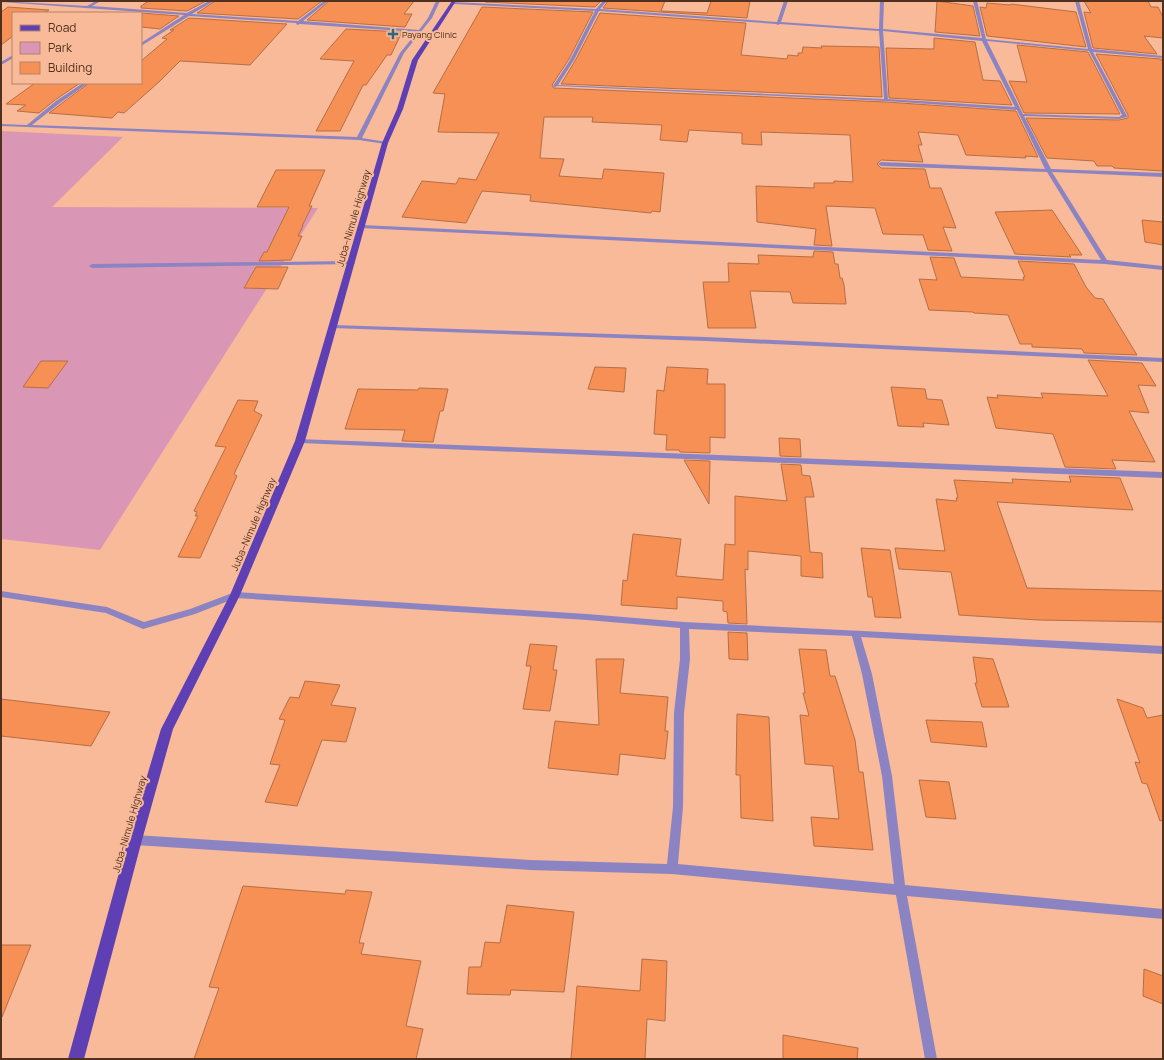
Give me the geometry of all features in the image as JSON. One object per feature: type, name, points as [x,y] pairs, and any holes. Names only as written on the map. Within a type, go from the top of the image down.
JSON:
[{"type":"main road","name":"Juba–Nimule Highway","points":[[76,1059],[135,840],[167,729],[235,596],[300,441],[385,143],[400,109],[415,60],[454,2]]},
{"type":"street","points":[[1,1],[126,12]]},
{"type":"street","points":[[82,9],[100,1]]},
{"type":"street","points":[[142,44],[185,16],[212,1]]},
{"type":"street","points":[[296,24],[326,1]]},
{"type":"street","points":[[359,139],[402,53],[430,18],[438,1]]},
{"type":"street","points":[[606,1],[596,10],[577,52],[557,86],[886,100],[1018,110]]},
{"type":"street","points":[[778,24],[786,1]]},
{"type":"street","points":[[882,1],[881,30],[886,100]]},
{"type":"street","points":[[975,1],[984,40],[1018,110],[1049,170],[1105,262]]},
{"type":"street","points":[[1021,115],[1119,118],[1125,116],[1090,50],[1077,1]]},
{"type":"street","points":[[1,7],[10,2]]},
{"type":"street","points":[[454,2],[596,10],[778,24],[881,30],[1163,57]]},
{"type":"street","points":[[142,13],[420,31]]},
{"type":"street","points":[[1,64],[12,57]]},
{"type":"street","points":[[28,126],[58,102],[85,84]]},
{"type":"street","points":[[1,125],[359,139],[385,143]]},
{"type":"street","points":[[881,164],[1163,175]]},
{"type":"street","points":[[362,226],[1105,262],[1163,268]]},
{"type":"street","points":[[92,266],[352,263]]},
{"type":"street","points":[[333,327],[714,339],[1163,360]]},
{"type":"street","points":[[300,441],[825,463],[1163,475]]},
{"type":"street","points":[[1,594],[107,610],[143,626],[192,612],[235,596],[587,617],[684,625],[1163,650]]},
{"type":"street","points":[[672,869],[678,807],[679,713],[685,659],[684,625]]},
{"type":"street","points":[[856,633],[867,674],[887,776],[900,889],[931,1059]]},
{"type":"street","points":[[135,840],[522,864],[672,869],[1163,914]]},
{"type":"green space","points":[[1,131],[123,137],[52,207],[318,208],[100,550],[1,539]]},
{"type":"building","points":[[149,1],[206,1],[187,11],[141,8],[141,6]]},
{"type":"building","points":[[215,1],[322,1],[298,19],[197,13]]},
{"type":"building","points":[[329,1],[414,1],[404,14],[412,14],[405,27],[307,20]]},
{"type":"building","points":[[601,1],[595,7],[485,2]]},
{"type":"building","points":[[608,1],[665,1],[661,11],[707,13],[711,1],[750,1],[747,18],[603,8]]},
{"type":"building","points":[[937,1],[973,6],[980,36],[935,32]]},
{"type":"building","points":[[1084,1],[1148,1],[1151,7],[1158,7],[1163,17],[1163,38],[1144,36],[1157,54],[1093,48],[1084,12],[1091,13]]},
{"type":"building","points":[[987,3],[1011,4],[1076,12],[1086,47],[987,36],[980,7],[986,8]]},
{"type":"building","points":[[8,7],[49,10],[46,12],[12,12],[12,37],[1,45],[1,12]]},
{"type":"building","points":[[482,7],[593,12],[569,59],[552,85],[554,88],[886,102],[1016,111],[1038,157],[1025,156],[1026,158],[966,155],[958,135],[918,132],[922,145],[918,145],[923,162],[881,160],[877,164],[881,168],[925,169],[930,188],[941,188],[956,228],[943,227],[952,251],[928,250],[923,235],[883,234],[875,208],[826,206],[832,246],[814,245],[816,229],[757,222],[756,186],[814,188],[814,183],[834,183],[834,181],[853,182],[850,135],[761,132],[762,145],[742,144],[742,133],[689,130],[687,142],[660,140],[662,125],[592,122],[593,117],[544,117],[540,158],[564,159],[559,176],[602,179],[604,169],[664,173],[660,212],[652,211],[651,213],[530,201],[531,195],[482,191],[466,223],[402,217],[422,181],[456,184],[459,178],[476,180],[499,133],[438,132],[445,94],[433,93]]},
{"type":"building","points":[[142,13],[179,16],[160,29],[142,27]]},
{"type":"building","points":[[600,13],[746,23],[741,55],[787,59],[788,55],[798,56],[798,53],[802,53],[803,47],[879,47],[882,97],[561,84]]},
{"type":"building","points":[[189,18],[287,24],[250,65],[180,61],[124,113],[118,112],[112,118],[49,113],[88,84],[142,84],[142,60],[167,39],[162,38],[174,30],[170,30]]},
{"type":"building","points":[[346,29],[402,32],[391,55],[387,55],[366,85],[363,85],[340,131],[316,131],[354,61],[320,59]]},
{"type":"building","points":[[934,38],[975,42],[983,80],[1000,81],[1012,105],[889,98],[886,48],[934,49]]},
{"type":"building","points":[[1017,45],[1088,52],[1120,114],[1024,113],[1009,81],[1027,82]]},
{"type":"building","points":[[1096,54],[1161,59],[1163,62],[1163,171],[1114,168],[1112,166],[1097,166],[1094,161],[1047,158],[1026,118],[1119,120],[1128,118],[1128,115]]},
{"type":"building","points":[[34,84],[79,84],[39,113],[17,111],[26,105],[6,104]]},
{"type":"building","points":[[276,170],[325,170],[309,206],[312,206],[298,236],[302,236],[291,260],[259,261],[264,252],[267,252],[289,207],[257,207]]},
{"type":"building","points":[[1052,210],[1082,255],[1069,255],[1071,257],[1015,254],[995,212]]},
{"type":"building","points":[[1142,220],[1163,222],[1163,245],[1145,242]]},
{"type":"building","points":[[814,251],[833,252],[835,264],[838,264],[840,278],[842,278],[844,285],[846,304],[793,303],[790,292],[750,291],[756,328],[708,328],[703,282],[729,282],[728,263],[759,264],[758,255],[813,257]]},
{"type":"building","points":[[930,257],[954,258],[961,277],[1024,280],[1023,277],[1025,277],[1018,261],[1074,264],[1086,287],[1095,298],[1103,299],[1137,355],[1084,353],[1082,349],[1032,347],[1032,344],[1020,344],[1008,315],[929,310],[919,279],[937,280]]},
{"type":"building","points":[[256,267],[288,267],[278,289],[244,288]]},
{"type":"building","points":[[1088,360],[1142,363],[1156,386],[1138,385],[1149,413],[1129,411],[1155,462],[1112,460],[1116,469],[1065,467],[1053,434],[996,428],[987,397],[998,398],[997,395],[1043,398],[1041,393],[1108,396]]},
{"type":"building","points":[[41,361],[68,361],[48,388],[23,387]]},
{"type":"building","points":[[595,367],[626,368],[624,392],[588,389]]},
{"type":"building","points":[[667,367],[708,369],[707,384],[725,384],[725,438],[710,437],[710,453],[666,450],[667,435],[654,434],[657,390],[664,391]]},
{"type":"building","points":[[891,387],[925,389],[927,399],[942,400],[949,425],[923,423],[924,427],[898,426]]},
{"type":"building","points":[[419,388],[448,389],[443,411],[440,411],[433,442],[402,441],[405,430],[345,429],[358,389],[418,390]]},
{"type":"building","points":[[238,400],[258,401],[254,411],[262,415],[234,474],[237,476],[200,558],[178,557],[198,516],[195,516],[197,512],[194,511],[226,447],[215,446]]},
{"type":"building","points":[[779,438],[800,439],[801,457],[780,456]]},
{"type":"building","points":[[684,460],[710,461],[709,504]]},
{"type":"building","points":[[781,464],[801,465],[802,475],[810,476],[814,497],[805,497],[810,552],[822,553],[823,578],[801,576],[801,556],[748,551],[748,570],[745,569],[747,624],[728,623],[727,612],[723,611],[723,601],[677,597],[677,609],[621,605],[623,580],[627,581],[633,534],[681,539],[676,576],[723,580],[725,544],[735,545],[735,496],[787,501]]},
{"type":"building","points":[[1069,476],[1120,478],[1133,510],[997,502],[1027,588],[1163,591],[1163,622],[1038,620],[959,615],[951,572],[899,569],[895,548],[945,551],[936,499],[957,501],[956,498],[958,498],[954,480],[1013,483],[1012,479],[1071,482]]},
{"type":"building","points":[[861,548],[890,550],[901,618],[875,617],[872,597],[868,597]]},
{"type":"building","points":[[728,632],[747,633],[748,660],[729,659]]},
{"type":"building","points":[[530,644],[557,646],[553,670],[557,670],[550,711],[523,709],[531,666],[526,666]]},
{"type":"building","points":[[799,649],[826,650],[830,676],[835,676],[855,740],[859,772],[863,772],[873,850],[814,846],[811,817],[839,819],[833,766],[805,764],[800,715],[809,716],[803,693],[805,693]]},
{"type":"building","points":[[973,657],[993,659],[1009,707],[982,707],[975,683],[977,683]]},
{"type":"building","points":[[596,659],[624,659],[620,693],[668,697],[665,731],[668,731],[665,759],[620,754],[618,775],[548,768],[555,721],[599,725]]},
{"type":"building","points":[[305,681],[340,685],[331,705],[356,708],[346,742],[322,740],[297,806],[265,802],[280,765],[270,764],[285,720],[279,719],[290,697],[299,698]]},
{"type":"building","points":[[1,699],[110,712],[91,746],[1,736]]},
{"type":"building","points":[[1117,699],[1143,708],[1147,718],[1163,715],[1163,820],[1160,821],[1147,784],[1142,783],[1135,762],[1140,763]]},
{"type":"building","points":[[737,714],[769,717],[773,821],[741,818],[740,775],[736,775]]},
{"type":"building","points":[[926,720],[982,722],[987,747],[931,742]]},
{"type":"building","points":[[919,780],[949,782],[956,819],[926,817]]},
{"type":"building","points":[[243,886],[345,894],[346,890],[372,892],[359,943],[364,943],[361,954],[421,961],[406,1026],[423,1029],[416,1059],[194,1059],[219,988],[209,987]]},
{"type":"building","points":[[507,905],[574,912],[564,992],[511,990],[510,995],[467,994],[469,967],[481,967],[485,942],[500,943]]},
{"type":"building","points":[[1,945],[31,945],[2,1017],[1,1016]]},
{"type":"building","points":[[642,959],[667,961],[665,1021],[647,1019],[645,1059],[571,1059],[577,986],[640,991]]},
{"type":"building","points":[[1144,969],[1163,976],[1163,1004],[1143,996]]},
{"type":"building","points":[[783,1035],[858,1048],[857,1059],[783,1059]]},
{"type":"place","name":"Payang Clinic","points":[[393,34]]}]
